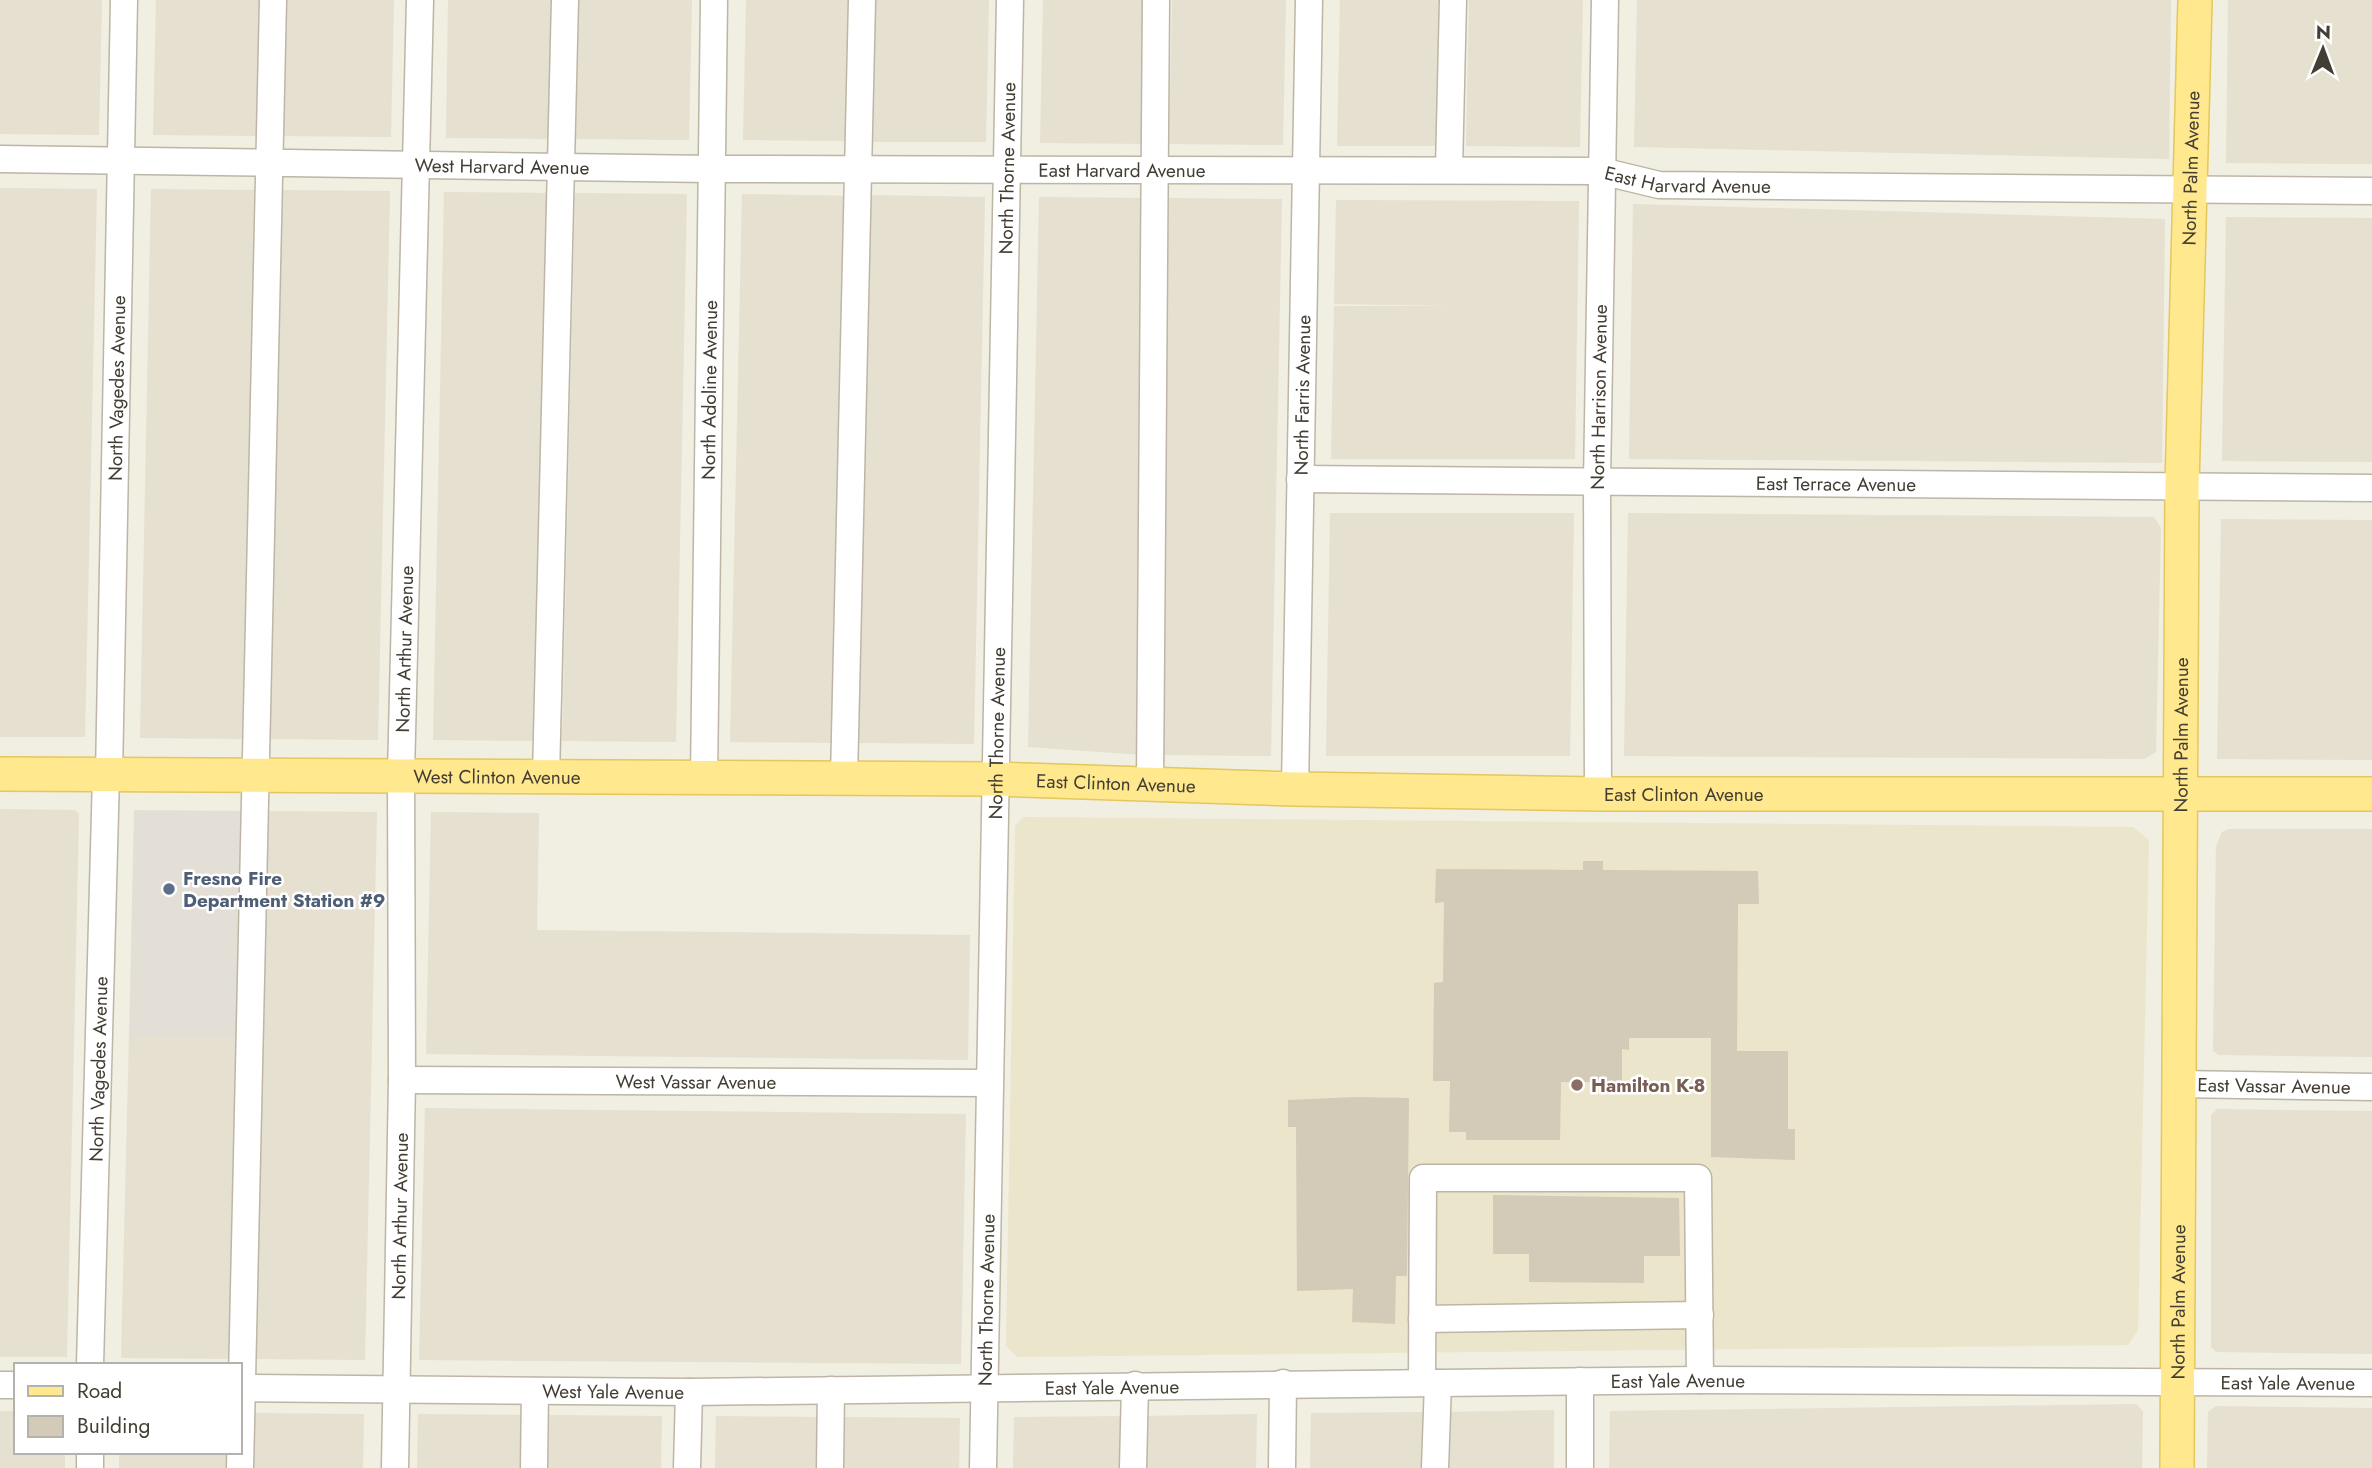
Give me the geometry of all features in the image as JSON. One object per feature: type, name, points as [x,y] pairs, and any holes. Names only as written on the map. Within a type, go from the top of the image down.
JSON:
[{"type":"main road","name":"North Palm Avenue","points":[[2177,1468],[2182,486],[2195,0]]},
{"type":"main road","name":"West Clinton Avenue","points":[[0,774],[995,779]]},
{"type":"main road","name":"East Clinton Avenue","points":[[995,779],[1294,789],[1598,794],[2372,794]]},
{"type":"street","name":"North Vagedes Avenue","points":[[90,1363],[107,775],[124,0]]},
{"type":"street","points":[[242,1363],[273,0]]},
{"type":"street","name":"North Arthur Avenue","points":[[395,1468],[402,1080],[401,775],[420,0]]},
{"type":"street","points":[[546,777],[565,0]]},
{"type":"street","name":"North Adoline Avenue","points":[[705,779],[714,0]]},
{"type":"street","points":[[844,779],[862,0]]},
{"type":"street","name":"North Thorne Avenue","points":[[983,1468],[1010,0]]},
{"type":"street","points":[[1150,783],[1156,0]]},
{"type":"street","name":"North Farris Avenue","points":[[1294,789],[1308,168],[1309,0]]},
{"type":"street","points":[[1449,169],[1453,0]]},
{"type":"street","name":"North Harrison Avenue","points":[[1598,794],[1597,482],[1605,0]]},
{"type":"street","name":"West Harvard Avenue","points":[[0,159],[711,169],[1005,168]]},
{"type":"street","name":"East Harvard Avenue","points":[[1005,168],[1601,171],[1659,185],[2372,191]]},
{"type":"street","name":"East Terrace Avenue","points":[[1300,479],[2372,488]]},
{"type":"street","name":"West Vassar Avenue","points":[[402,1080],[989,1083]]},
{"type":"street","name":"East Vassar Avenue","points":[[2178,1084],[2372,1087]]},
{"type":"street","points":[[1435,1468],[1430,1382],[1422,1319],[1423,1178],[1698,1178],[1700,1380]]},
{"type":"street","points":[[1422,1319],[1700,1315]]},
{"type":"street","name":"East Yale Avenue","points":[[985,1389],[1283,1383],[1700,1380],[2372,1383]]},
{"type":"street","points":[[1580,1381],[1580,1468]]},
{"type":"street","points":[[1282,1468],[1283,1383]]},
{"type":"street","points":[[1133,1468],[1135,1385]]},
{"type":"street","name":"West Yale Avenue","points":[[242,1388],[689,1392],[985,1389]]},
{"type":"street","points":[[830,1468],[831,1390]]},
{"type":"street","points":[[534,1468],[535,1391]]},
{"type":"street","points":[[687,1468],[689,1392]]},
{"type":"shaded area","points":[[0,0],[102,0],[99,135],[0,134]]},
{"type":"shaded area","points":[[156,0],[268,0],[265,136],[153,135]]},
{"type":"shaded area","points":[[282,0],[394,0],[391,137],[279,136]]},
{"type":"shaded area","points":[[448,0],[561,0],[558,139],[446,138]]},
{"type":"shaded area","points":[[579,0],[692,0],[689,140],[576,139]]},
{"type":"shaded area","points":[[746,0],[858,0],[855,141],[743,140]]},
{"type":"shaded area","points":[[874,0],[989,0],[986,142],[871,142]]},
{"type":"shaded area","points":[[1043,0],[1157,0],[1154,144],[1040,143]]},
{"type":"shaded area","points":[[1172,0],[1286,0],[1283,145],[1169,144]]},
{"type":"shaded area","points":[[1340,0],[1454,0],[1451,146],[1337,146]]},
{"type":"shaded area","points":[[1469,0],[1583,0],[1580,147],[1466,146]]},
{"type":"shaded area","points":[[1637,0],[2171,0],[2169,159],[1634,147]]},
{"type":"shaded area","points":[[2228,0],[2372,0],[2372,164],[2226,163]]},
{"type":"shaded area","points":[[0,188],[97,189],[85,737],[0,737]]},
{"type":"shaded area","points":[[151,189],[264,190],[252,739],[140,738]]},
{"type":"shaded area","points":[[278,190],[390,191],[378,740],[266,739]]},
{"type":"shaded area","points":[[444,192],[557,193],[547,741],[433,740]]},
{"type":"shaded area","points":[[575,193],[687,194],[676,742],[562,741]]},
{"type":"shaded area","points":[[742,194],[856,196],[845,743],[730,742]]},
{"type":"shaded area","points":[[870,195],[985,197],[974,744],[859,743]]},
{"type":"shaded area","points":[[1039,197],[1153,198],[1143,755],[1028,747]]},
{"type":"shaded area","points":[[1168,198],[1282,199],[1271,756],[1157,755]]},
{"type":"shaded area","points":[[1336,200],[1579,201],[1575,459],[1331,459],[1334,306],[1456,306],[1334,304]]},
{"type":"shaded area","points":[[1633,204],[2165,219],[2162,463],[1629,459]]},
{"type":"shaded area","points":[[2226,217],[2372,218],[2372,462],[2222,461]]},
{"type":"shaded area","points":[[1330,513],[1574,513],[1570,756],[1326,756]]},
{"type":"shaded area","points":[[1628,513],[2154,517],[2161,528],[2156,752],[2144,759],[1624,756]]},
{"type":"shaded area","points":[[2221,519],[2372,520],[2372,760],[2217,759]]},
{"type":"shaded area","points":[[0,809],[75,810],[79,814],[67,1357],[0,1357]]},
{"type":"shaded area","points":[[134,810],[248,811],[243,1037],[129,1036]]},
{"type":"shaded area","points":[[262,811],[377,812],[365,1360],[250,1359]]},
{"type":"shaded area","points":[[431,812],[539,813],[537,930],[970,935],[968,1060],[426,1054]]},
{"type":"shaded area","name":"Hamilton K-8","points":[[1023,817],[2133,827],[2149,840],[2138,1330],[2128,1345],[1017,1357],[1006,1346],[1015,826]]},
{"type":"shaded area","points":[[2229,829],[2372,829],[2372,1057],[2219,1055],[2213,1051],[2216,846],[2222,832]]},
{"type":"shaded area","points":[[129,1036],[243,1037],[236,1359],[121,1358]]},
{"type":"shaded area","points":[[425,1108],[966,1114],[961,1364],[419,1360]]},
{"type":"shaded area","points":[[2217,1109],[2372,1111],[2372,1354],[2216,1352],[2211,1347],[2211,1115]]},
{"type":"shaded area","points":[[2136,1404],[2143,1411],[2142,1468],[1609,1468],[1610,1411]]},
{"type":"shaded area","points":[[2216,1406],[2372,1408],[2372,1468],[2207,1468],[2208,1412]]},
{"type":"shaded area","points":[[1554,1410],[1554,1468],[1443,1468],[1445,1412]]},
{"type":"shaded area","points":[[0,1411],[14,1411],[14,1454],[65,1454],[65,1468],[0,1468]]},
{"type":"shaded area","points":[[1430,1412],[1429,1468],[1310,1468],[1311,1413]]},
{"type":"shaded area","points":[[249,1413],[364,1414],[363,1468],[248,1468]]},
{"type":"shaded area","points":[[418,1414],[533,1415],[532,1468],[417,1468]]},
{"type":"shaded area","points":[[1257,1414],[1256,1468],[1142,1468],[1143,1416]]},
{"type":"shaded area","points":[[547,1415],[662,1416],[661,1468],[546,1468]]},
{"type":"shaded area","points":[[716,1416],[831,1417],[830,1468],[715,1468]]},
{"type":"shaded area","points":[[1128,1416],[1127,1468],[1013,1468],[1014,1417]]},
{"type":"shaded area","points":[[845,1417],[960,1418],[959,1468],[844,1468]]},
{"type":"shaded area","points":[[119,1454],[234,1454],[233,1468],[119,1468]]},
{"type":"building","points":[[1583,861],[1603,861],[1603,870],[1758,871],[1759,904],[1738,904],[1737,1051],[1788,1051],[1788,1129],[1795,1129],[1795,1160],[1711,1157],[1711,1038],[1629,1038],[1629,1050],[1622,1049],[1622,1082],[1561,1082],[1560,1140],[1466,1140],[1466,1132],[1449,1132],[1450,1081],[1433,1081],[1434,983],[1443,982],[1444,902],[1435,903],[1436,869],[1583,870]]},
{"type":"building","points":[[1409,1098],[1407,1276],[1396,1276],[1395,1324],[1352,1322],[1353,1289],[1297,1291],[1296,1127],[1288,1127],[1288,1100]]},
{"type":"building","points":[[1493,1195],[1679,1198],[1680,1256],[1644,1256],[1644,1283],[1529,1282],[1529,1254],[1493,1254]]},
{"type":"place","name":"Fresno Fire Department Station #9","points":[[169,889]]},
{"type":"place","name":"Hamilton K-8","points":[[1577,1085]]}]
